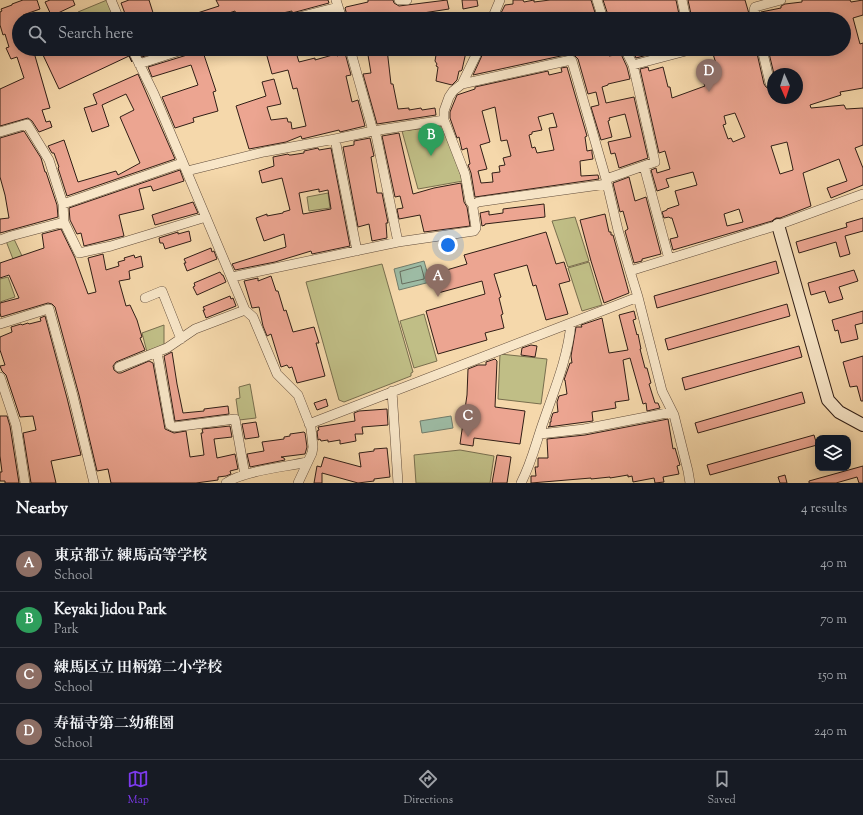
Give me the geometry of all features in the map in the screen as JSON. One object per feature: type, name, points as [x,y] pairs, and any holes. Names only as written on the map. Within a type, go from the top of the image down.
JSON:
[{"type":"street","points":[[111,0],[115,12]]},
{"type":"street","points":[[399,0],[407,0]]},
{"type":"street","points":[[495,12],[500,0]]},
{"type":"street","points":[[597,0],[601,12]]},
{"type":"street","points":[[682,0],[685,12]]},
{"type":"street","points":[[754,12],[755,7],[781,0]]},
{"type":"street","points":[[312,12],[337,4]]},
{"type":"street","points":[[135,56],[154,94],[245,310],[253,317],[277,374],[298,395],[309,424],[313,447],[298,483]]},
{"type":"street","points":[[139,64],[164,56]]},
{"type":"street","points":[[352,56],[374,131],[398,242]]},
{"type":"street","points":[[232,277],[398,242],[474,231],[476,228],[473,204],[470,201],[465,174],[444,120],[444,111],[449,97],[462,84],[476,56]]},
{"type":"street","points":[[473,204],[606,181],[654,163],[655,161],[633,66],[628,56]]},
{"type":"street","points":[[633,66],[671,56]]},
{"type":"street","points":[[764,56],[767,70]]},
{"type":"street","points":[[462,84],[572,60],[638,297],[662,391],[672,412],[690,483]]},
{"type":"street","points":[[187,172],[256,153],[374,131],[444,120]]},
{"type":"street","points":[[0,132],[27,124],[49,160],[63,204],[64,222],[79,253],[111,246],[206,217]]},
{"type":"street","points":[[335,139],[357,251]]},
{"type":"street","points":[[63,204],[182,162]]},
{"type":"street","points":[[644,166],[669,259]]},
{"type":"street","points":[[630,271],[778,225],[863,194]]},
{"type":"street","points":[[0,240],[64,222]]},
{"type":"street","points":[[778,225],[828,400],[840,412],[863,425]]},
{"type":"street","points":[[145,298],[162,291],[180,339]]},
{"type":"street","points":[[309,424],[638,297]]},
{"type":"street","points":[[0,324],[48,309],[49,310],[73,396],[94,483]]},
{"type":"street","points":[[119,367],[167,348],[196,329],[245,310]]},
{"type":"street","points":[[521,483],[532,460],[556,388],[570,336],[570,323]]},
{"type":"street","points":[[157,352],[170,425],[174,427],[234,419],[245,475]]},
{"type":"street","points":[[0,377],[4,405],[16,425],[25,483]]},
{"type":"street","points":[[392,391],[398,483]]},
{"type":"street","points":[[540,434],[584,429],[672,412]]},
{"type":"street","points":[[226,483],[230,480],[245,475],[307,462]]},
{"type":"shaded area","points":[[107,0],[113,12],[78,12]]},
{"type":"shaded area","points":[[443,126],[463,181],[418,189],[402,131]]},
{"type":"shaded area","points":[[328,193],[330,208],[309,211],[307,197]]},
{"type":"shaded area","points":[[575,217],[589,261],[568,267],[552,221]]},
{"type":"shaded area","points":[[14,239],[22,256],[13,259],[6,241]]},
{"type":"shaded area","points":[[589,262],[602,305],[582,311],[568,268]]},
{"type":"shaded area","points":[[382,264],[413,372],[411,373],[411,376],[344,402],[339,400],[306,282]]},
{"type":"shaded area","points":[[8,277],[15,297],[0,302],[0,279]]},
{"type":"shaded area","points":[[424,314],[437,361],[414,368],[400,321]]},
{"type":"shaded area","points":[[164,325],[164,345],[147,352],[142,333]]},
{"type":"shaded area","points":[[500,354],[547,359],[541,404],[498,399]]},
{"type":"shaded area","points":[[250,384],[256,418],[239,420],[236,399],[240,398],[239,387]]},
{"type":"shaded area","points":[[460,450],[494,456],[490,483],[416,483],[414,455]]},
{"type":"water","points":[[424,261],[430,282],[399,290],[394,269]]},
{"type":"water","points":[[451,416],[453,428],[422,433],[420,421]]},
{"type":"building","points":[[23,0],[37,0],[40,9],[32,12],[12,12],[12,56],[35,56],[50,108],[42,110],[46,122],[50,121],[52,127],[39,132],[32,121],[28,118],[0,126],[0,89],[24,78],[17,57],[11,59],[6,48],[9,47],[5,34],[3,35],[0,25],[1,9]]},
{"type":"building","points":[[50,0],[73,0],[75,5],[60,12],[50,12],[45,2]]},
{"type":"building","points":[[129,0],[149,0],[153,12],[124,12],[121,3]]},
{"type":"building","points":[[216,0],[328,0],[329,3],[296,12],[200,12],[219,6]]},
{"type":"building","points":[[368,0],[393,0],[394,3],[399,6],[447,0],[449,9],[430,12],[346,12],[346,7],[368,2]]},
{"type":"building","points":[[462,0],[477,0],[478,6],[463,9]]},
{"type":"building","points":[[513,0],[523,0],[524,2],[534,0],[534,2],[550,0],[591,0],[595,12],[502,12],[505,5],[513,4]]},
{"type":"building","points":[[603,0],[676,0],[679,12],[607,12]]},
{"type":"building","points":[[688,0],[745,0],[749,12],[691,12]]},
{"type":"building","points":[[802,0],[850,0],[851,2],[863,0],[863,15],[853,18],[860,44],[863,43],[863,88],[840,92],[841,95],[810,105],[811,108],[844,105],[846,109],[863,108],[863,145],[855,148],[863,168],[863,185],[831,198],[827,188],[847,181],[839,159],[803,173],[811,206],[780,218],[776,218],[772,221],[673,250],[670,239],[678,237],[672,218],[664,218],[662,212],[679,205],[675,191],[697,185],[693,172],[666,179],[669,187],[657,191],[651,170],[656,168],[657,173],[670,169],[665,151],[659,153],[640,69],[648,67],[649,71],[663,67],[672,98],[705,86],[702,79],[719,73],[714,56],[758,56],[764,84],[767,88],[767,104],[803,104],[803,68],[773,68],[770,56],[851,56],[851,12],[761,12],[781,8],[781,6],[785,4],[802,2]],"holes":[[[735,113],[745,137],[733,142],[731,138],[728,139],[723,125],[726,124],[724,116]],[[787,142],[793,170],[780,174],[771,146]],[[739,209],[743,222],[727,226],[724,214]]]},
{"type":"building","points":[[43,56],[129,56],[59,89]]},
{"type":"building","points":[[184,56],[204,56],[216,91],[213,92],[218,111],[193,118],[194,122],[175,128],[162,97],[198,85],[191,65],[152,77],[148,67]]},
{"type":"building","points":[[267,56],[297,56],[299,62],[329,56],[346,56],[351,75],[346,76],[352,102],[358,100],[365,126],[340,132],[339,130],[302,139],[301,136],[286,142],[249,149],[236,106],[266,96],[262,82],[274,79],[281,104],[267,107],[271,120],[287,118],[288,122],[291,122],[292,129],[306,126],[297,88],[293,89],[288,70],[272,74]]},
{"type":"building","points":[[368,56],[388,56],[391,84],[393,84],[398,109],[409,108],[409,110],[421,108],[422,110],[435,108],[436,115],[377,124],[363,74],[371,73]]},
{"type":"building","points":[[436,56],[465,56],[462,70],[459,71],[457,80],[452,85],[436,81],[438,67],[436,66],[437,64],[435,61]]},
{"type":"building","points":[[482,56],[561,56],[473,75]]},
{"type":"building","points":[[575,56],[622,56],[630,79],[608,84],[602,87],[606,103],[634,97],[648,158],[619,168],[615,153],[611,154],[608,142],[631,137],[625,114],[609,118],[610,120],[608,121],[612,137],[601,140],[591,107],[599,105],[596,92],[588,94],[578,59]]},
{"type":"building","points":[[567,67],[587,136],[585,137],[587,151],[592,150],[593,159],[580,161],[581,176],[598,175],[599,179],[475,197],[471,173],[468,165],[470,164],[467,148],[462,150],[459,137],[457,138],[450,118],[450,112],[457,95],[475,89],[475,87],[548,71],[549,75],[562,72],[561,68]],"holes":[[[495,107],[501,141],[507,140],[511,156],[503,158],[505,165],[499,166],[500,172],[492,173],[493,182],[481,183],[478,171],[487,169],[480,145],[490,142],[482,111]],[[553,113],[557,127],[549,128],[554,150],[537,153],[535,147],[532,148],[529,135],[532,134],[532,132],[542,130],[538,117]]]},
{"type":"building","points":[[138,74],[175,159],[67,196],[54,153],[52,153],[48,146],[64,140],[78,182],[116,171],[118,175],[140,163],[120,117],[134,110],[126,94],[102,105],[109,126],[92,132],[84,108],[97,104],[93,94]]},
{"type":"building","points":[[24,131],[41,158],[57,205],[58,217],[0,233],[0,219],[9,218],[0,177],[0,138]]},
{"type":"building","points":[[399,133],[413,194],[461,183],[470,226],[424,232],[420,215],[399,219],[397,209],[403,208],[400,196],[395,197],[382,136]]},
{"type":"building","points":[[370,138],[374,156],[371,157],[377,193],[382,193],[388,223],[386,223],[387,238],[372,241],[369,224],[358,227],[343,147],[354,145],[354,141]]},
{"type":"building","points":[[318,148],[319,150],[331,148],[350,246],[312,254],[311,251],[275,262],[235,270],[232,264],[286,247],[284,234],[264,241],[256,218],[267,214],[267,216],[290,210],[282,178],[262,183],[259,171],[274,166],[273,157],[304,153],[304,151]],"holes":[[[319,189],[319,192],[328,190],[331,209],[303,214],[299,193]]]},
{"type":"building","points":[[180,170],[184,181],[153,191],[151,186],[139,189],[144,209],[119,215],[124,236],[84,246],[81,233],[77,234],[70,220],[69,208]]},
{"type":"building","points":[[629,177],[635,201],[646,197],[661,254],[642,259],[642,261],[634,263],[625,231],[628,229],[623,211],[620,212],[613,183]]},
{"type":"building","points":[[193,202],[198,213],[155,225],[152,215]]},
{"type":"building","points":[[544,204],[545,217],[485,224],[482,226],[480,213],[489,211],[489,215],[503,213],[503,209]]},
{"type":"building","points":[[605,214],[609,232],[613,235],[629,293],[604,303],[580,220]]},
{"type":"building","points":[[863,218],[863,231],[845,236],[850,254],[840,257],[836,242],[799,253],[796,242],[847,227],[846,223]]},
{"type":"building","points":[[61,229],[75,258],[88,294],[96,292],[88,258],[103,254],[106,270],[119,266],[118,262],[125,260],[124,258],[134,255],[135,258],[141,256],[143,267],[129,271],[130,279],[119,281],[126,306],[130,305],[137,320],[142,337],[140,338],[145,350],[116,362],[113,366],[114,370],[121,373],[149,361],[153,363],[165,429],[174,433],[186,431],[190,457],[204,455],[201,433],[203,433],[202,429],[230,426],[232,437],[214,439],[217,458],[235,454],[238,469],[230,471],[231,474],[226,476],[218,477],[218,480],[196,483],[111,483],[108,469],[97,471],[79,395],[55,307],[48,303],[1,317],[0,313],[0,303],[19,298],[9,275],[0,278],[0,263],[44,248],[42,234]]},
{"type":"building","points":[[189,231],[191,241],[165,249],[163,243],[160,243],[159,238],[178,232],[178,234]]},
{"type":"building","points":[[546,232],[556,264],[564,262],[570,281],[559,284],[568,314],[546,320],[536,285],[533,286],[527,265],[494,274],[501,297],[499,298],[503,314],[501,315],[504,328],[485,333],[487,340],[438,354],[426,311],[485,294],[482,281],[438,293],[433,274],[467,264],[464,255]]},
{"type":"building","points":[[211,248],[217,259],[187,271],[184,259]]},
{"type":"building","points":[[776,261],[779,273],[657,308],[654,296]]},
{"type":"building","points":[[854,270],[858,281],[839,287],[843,299],[829,303],[825,291],[811,295],[808,283]]},
{"type":"building","points":[[220,272],[226,282],[197,295],[193,287],[195,286],[194,283]]},
{"type":"building","points":[[271,276],[276,291],[278,291],[284,311],[286,310],[293,332],[314,327],[319,343],[316,343],[325,376],[297,383],[292,367],[289,368],[287,365],[281,367],[271,334],[267,336],[259,307],[252,308],[244,281],[258,278],[258,281]]},
{"type":"building","points":[[230,296],[231,299],[233,298],[236,306],[206,318],[203,307]]},
{"type":"building","points":[[787,304],[790,316],[668,350],[665,339]]},
{"type":"building","points":[[634,311],[636,319],[633,320],[637,335],[638,334],[645,368],[647,368],[651,383],[649,384],[655,403],[658,403],[660,408],[647,411],[646,403],[643,404],[630,358],[623,360],[629,400],[615,402],[616,408],[592,412],[593,421],[548,427],[550,426],[553,413],[558,412],[557,402],[559,396],[567,394],[564,380],[570,363],[572,363],[571,356],[576,327],[582,327],[581,325],[602,318],[609,353],[628,350],[619,315]]},
{"type":"building","points":[[863,311],[863,323],[855,325],[858,339],[841,343],[838,330],[835,331],[832,320]]},
{"type":"building","points":[[45,316],[81,455],[51,461],[56,483],[31,483],[23,433],[36,430],[33,416],[20,417],[6,375],[0,366],[5,365],[0,350],[0,337],[12,332],[11,327],[41,321],[40,318]]},
{"type":"building","points":[[531,345],[537,346],[535,357],[521,355],[522,348]]},
{"type":"building","points":[[799,346],[802,357],[685,390],[682,378]]},
{"type":"building","points":[[172,352],[183,413],[204,411],[204,409],[228,406],[229,414],[175,421],[164,356]]},
{"type":"building","points":[[863,356],[863,401],[861,401],[857,386],[850,387],[843,362]]},
{"type":"building","points":[[495,359],[497,361],[495,407],[525,411],[520,444],[474,438],[473,446],[460,444],[467,395],[468,369],[478,365],[486,365],[486,362]]},
{"type":"building","points":[[802,392],[805,403],[698,433],[695,423]]},
{"type":"building","points":[[326,399],[328,406],[317,410],[314,403]]},
{"type":"building","points":[[387,409],[388,425],[362,427],[363,434],[355,434],[356,441],[340,444],[340,440],[328,442],[328,440],[318,440],[318,427],[355,421],[354,413],[359,411]]},
{"type":"building","points":[[0,416],[7,416],[10,426],[19,483],[5,483],[5,481],[0,481],[0,472],[2,472],[0,456]]},
{"type":"building","points":[[668,419],[673,449],[675,448],[680,465],[677,466],[679,474],[663,477],[664,482],[655,483],[654,478],[633,482],[632,476],[628,477],[628,475],[610,478],[591,478],[531,483],[531,476],[536,476],[535,467],[538,467],[538,458],[548,458],[547,439],[585,435]]},
{"type":"building","points":[[256,422],[259,437],[245,439],[242,424]]},
{"type":"building","points":[[304,432],[307,447],[305,454],[281,457],[285,460],[250,467],[247,454],[264,451],[262,442],[284,439],[284,437],[290,436],[290,434]]},
{"type":"building","points":[[814,435],[815,438],[815,446],[710,475],[707,465]]},
{"type":"building","points":[[387,448],[390,477],[358,483],[322,473],[322,483],[314,483],[317,466],[321,467],[324,457],[361,467],[359,453],[374,451],[374,449]]},
{"type":"building","points":[[497,455],[511,457],[507,483],[492,483]]},
{"type":"building","points":[[863,466],[863,483],[859,483],[857,477],[836,483],[809,483],[809,481],[845,471],[851,471],[851,469]]},
{"type":"building","points":[[785,475],[787,483],[780,483],[778,477]]},
{"type":"place","name":"寿福寺第二幼稚園","points":[[709,92]]},
{"type":"place","name":"Keyaki Jidou Park","points":[[431,156]]},
{"type":"place","name":"東京都立 練馬高等学校","points":[[438,297]]},
{"type":"place","name":"練馬区立 田柄第二小学校","points":[[468,437]]}]
